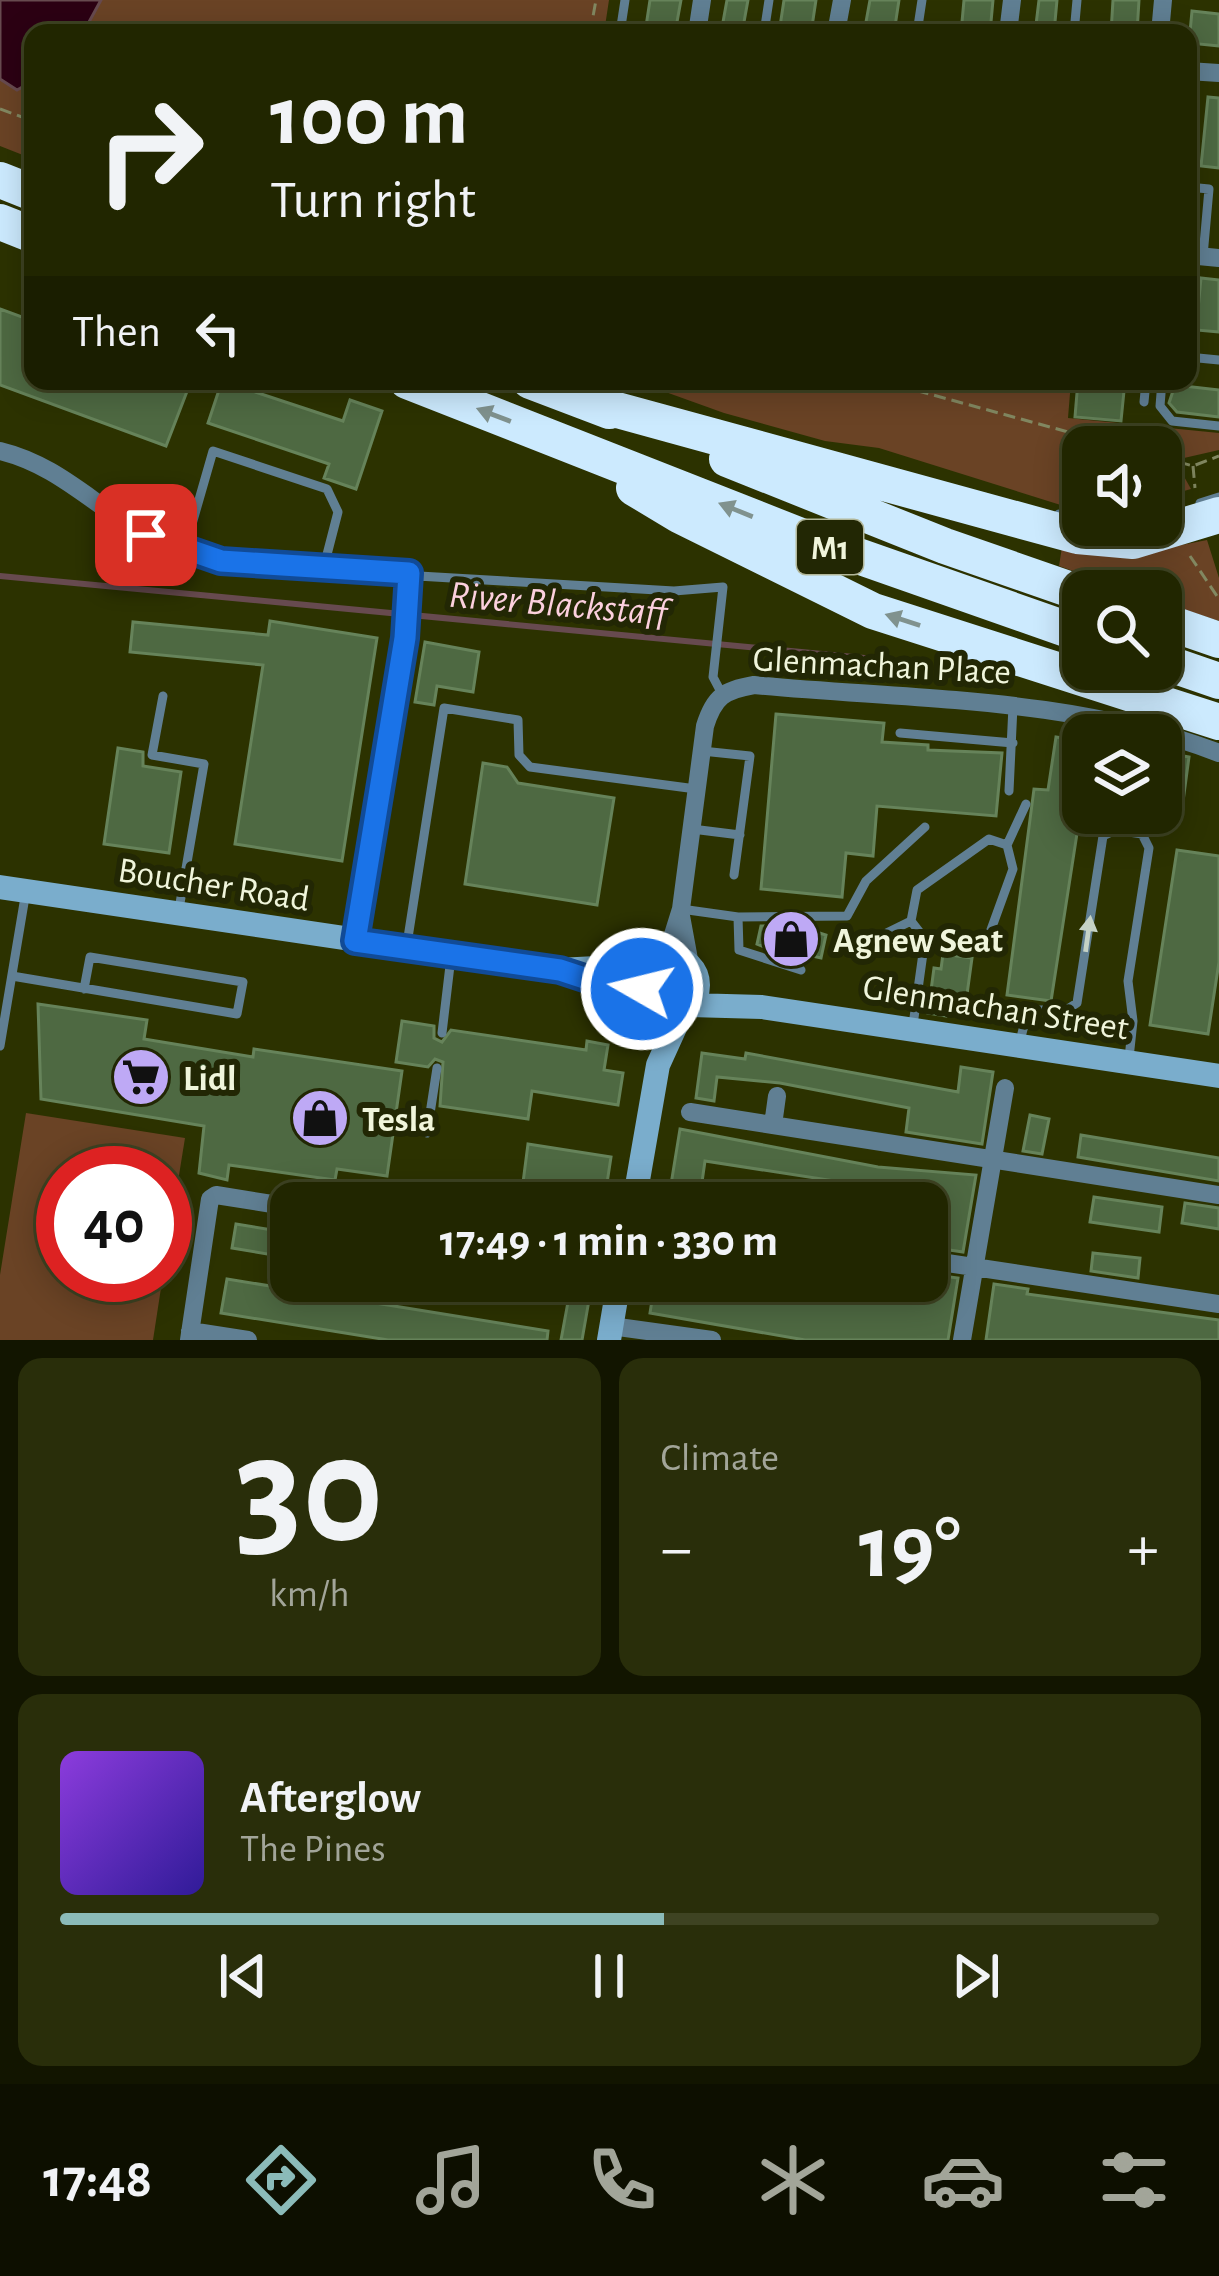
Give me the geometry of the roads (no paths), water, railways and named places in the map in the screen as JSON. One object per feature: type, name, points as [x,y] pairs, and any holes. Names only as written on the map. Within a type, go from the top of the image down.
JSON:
[{"type":"highway","name":"M1","points":[[430,390],[801,536],[1062,628]]},
{"type":"highway","name":"M1","points":[[555,390],[945,546],[1062,586]]},
{"type":"highway","points":[[588,402],[1077,536],[1133,541],[1204,505]]},
{"type":"highway","points":[[581,449],[679,515],[873,611],[1219,722]]},
{"type":"highway","points":[[1182,627],[1219,640]]},
{"type":"highway","points":[[1182,669],[1219,681]]},
{"type":"street","points":[[0,451],[27,458],[97,498],[146,535],[184,551],[221,561],[328,570]]},
{"type":"street","name":"Glenmachan Place","points":[[676,965],[702,751],[713,703],[722,694],[754,685],[1047,706],[1151,730],[1219,753]]},
{"type":"street","name":"Boucher Road","points":[[13,889],[560,970],[676,965]]},
{"type":"street","points":[[638,1182],[658,1065],[698,989],[676,965],[642,980],[658,1065]]},
{"type":"street","name":"Glenmachan Street","points":[[676,965],[762,1007]]},
{"type":"street","name":"Boucher Road","points":[[560,970],[648,1001]]},
{"type":"street","points":[[648,1001],[666,1012],[686,1007]]},
{"type":"street","name":"Glenmachan Street","points":[[686,1007],[762,1007],[1219,1076]]},
{"type":"street","points":[[962,1340],[1005,1088]]},
{"type":"street","points":[[772,1125],[777,1096]]},
{"type":"street","points":[[690,1112],[1219,1195]]},
{"type":"street","points":[[248,1340],[189,1336],[210,1199],[216,1195],[270,1204]]},
{"type":"street","points":[[948,1263],[1219,1304]]},
{"type":"street","points":[[615,1302],[610,1333],[712,1340]]},
{"type":"lane","points":[[1197,188],[1209,189],[1197,257]]},
{"type":"lane","points":[[1144,402],[1145,390]]},
{"type":"lane","points":[[1161,390],[1160,406],[1172,421],[1219,426]]},
{"type":"lane","points":[[184,551],[213,451],[327,489],[338,512],[328,570],[674,591],[723,586],[713,670],[722,694]]},
{"type":"lane","points":[[1204,505],[1219,497]]},
{"type":"lane","points":[[1014,520],[1039,511],[1062,515]]},
{"type":"lane","points":[[355,941],[405,638],[409,573]]},
{"type":"lane","points":[[163,696],[152,755],[204,764],[178,914]]},
{"type":"lane","points":[[1009,791],[1013,706]]},
{"type":"lane","points":[[407,950],[444,709],[518,720],[519,755],[530,767],[696,789]]},
{"type":"lane","points":[[900,733],[1012,743]]},
{"type":"lane","points":[[702,751],[750,756],[734,875]]},
{"type":"lane","points":[[1007,845],[989,839],[917,890],[911,921],[925,939],[984,949],[1013,869],[1007,845],[1026,804]]},
{"type":"lane","points":[[681,910],[738,917],[847,916],[866,881],[926,827]]},
{"type":"lane","points":[[691,829],[740,835]]},
{"type":"lane","points":[[1018,1045],[1028,1010],[1066,1010],[1077,1003],[1102,836],[1111,831],[1142,834],[1149,848],[1128,981],[1133,1022],[1129,1063]]},
{"type":"lane","points":[[0,1046],[11,976],[13,889]]},
{"type":"lane","points":[[738,917],[739,950],[801,970]]},
{"type":"lane","points":[[854,950],[911,921]]},
{"type":"lane","points":[[912,1030],[925,939]]},
{"type":"lane","points":[[11,976],[237,1014],[242,982],[90,957],[84,988]]},
{"type":"lane","points":[[442,1033],[451,957]]},
{"type":"lane","points":[[427,1133],[437,1068]]},
{"type":"waterway","name":"River Blackstaff","points":[[0,576],[896,661]]},
{"type":"place","name":"Agnew Seat","points":[[791,939]]},
{"type":"place","name":"Lidl","points":[[141,1077]]},
{"type":"place","name":"Tesla","points":[[320,1118]]}]
